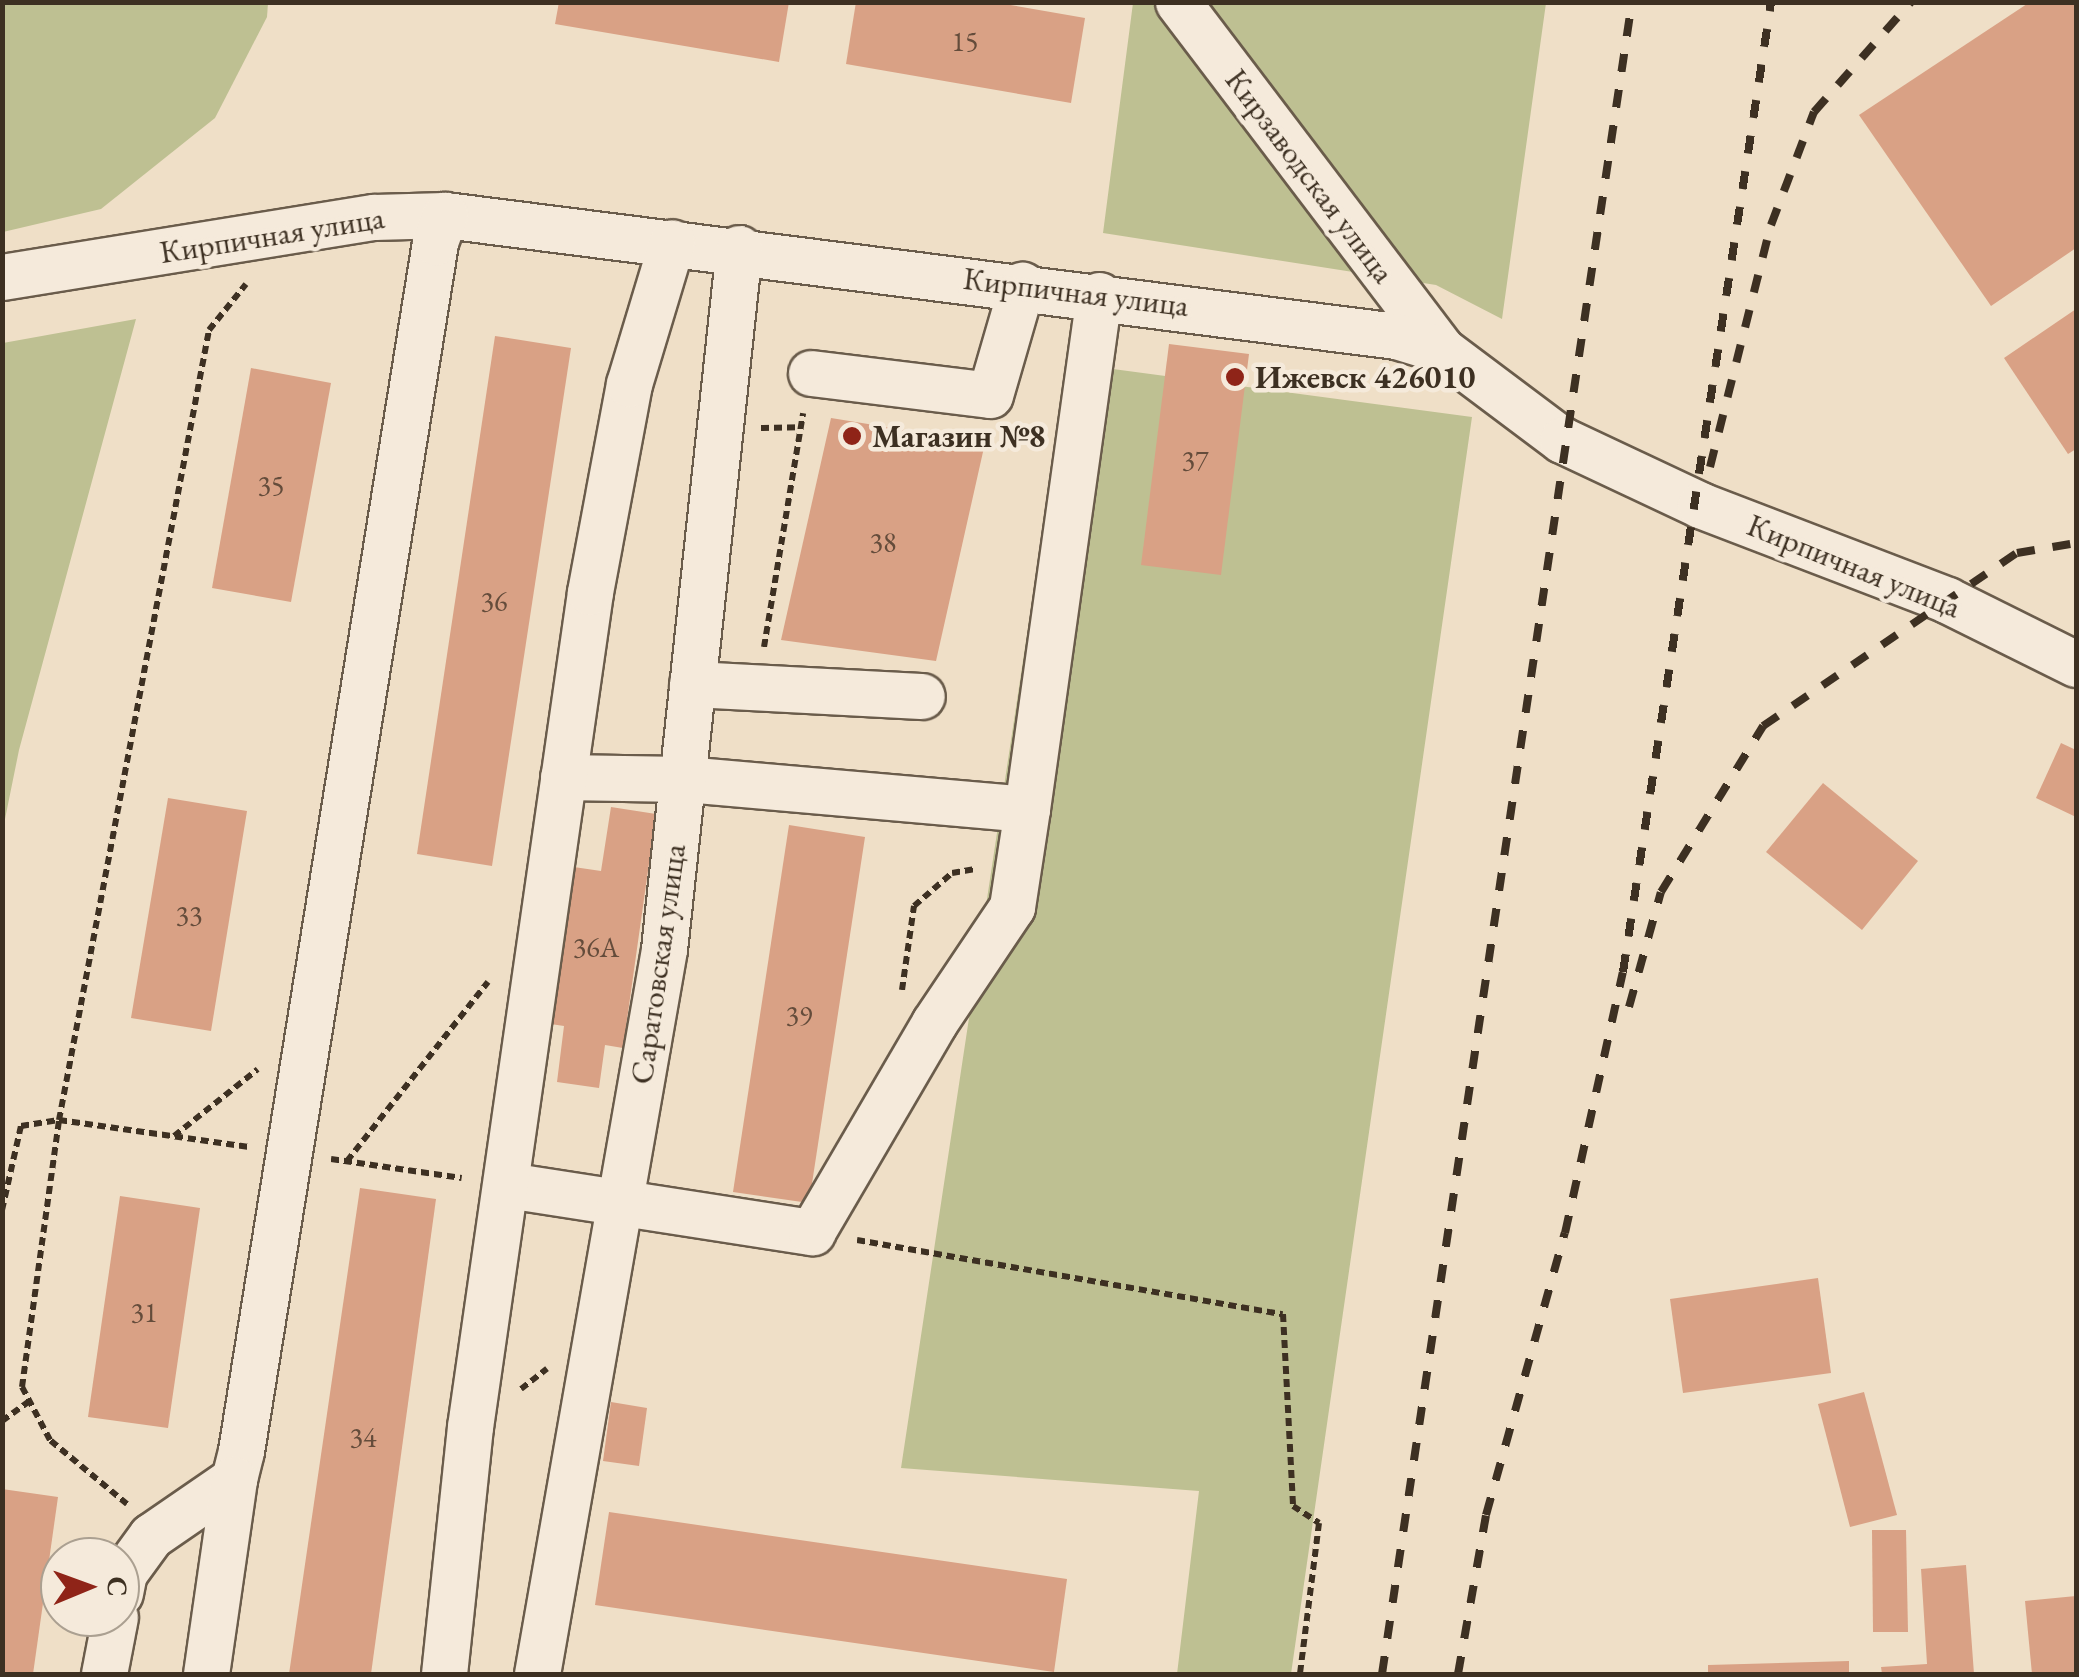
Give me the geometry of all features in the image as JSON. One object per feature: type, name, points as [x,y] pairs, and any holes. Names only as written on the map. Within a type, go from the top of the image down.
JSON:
[{"type":"street","name":"Кирзаводская улица","points":[[1178,2],[1442,350]]},
{"type":"street","name":"Кирпичная улица","points":[[2,277],[374,217],[445,215],[739,248],[1308,322],[1442,350],[1562,440],[1700,505],[1947,600],[2076,664]]},
{"type":"street","points":[[206,1674],[286,1152],[434,242],[445,215]]},
{"type":"street","points":[[444,1674],[470,1428],[563,777],[629,384],[672,242]]},
{"type":"street","name":"Саратовская улица","points":[[538,1674],[664,949],[739,248]]},
{"type":"street","points":[[811,374],[990,395],[1022,285]]},
{"type":"street","points":[[507,1185],[812,1232],[934,1022],[1012,907],[1098,295]]},
{"type":"street","points":[[692,684],[922,696]]},
{"type":"street","points":[[563,777],[683,779],[1027,809]]},
{"type":"street","points":[[140,1553],[158,1530],[234,1479]]},
{"type":"street","points":[[104,1674],[111,1637]]},
{"type":"path","points":[[158,1530],[50,1440],[22,1387],[59,1120],[208,330],[252,277],[232,279]]},
{"type":"path","points":[[757,688],[811,374]]},
{"type":"path","points":[[347,1162],[494,975]]},
{"type":"path","points":[[173,1136],[306,1031]]},
{"type":"path","points":[[2,1210],[22,1126],[59,1120],[507,1185]]},
{"type":"path","points":[[812,1232],[1283,1314],[1293,1506],[1319,1523],[1300,1674]]},
{"type":"path","points":[[470,1428],[600,1329]]},
{"type":"path","points":[[2,1421],[30,1401]]},
{"type":"green space","points":[[268,2],[267,17],[215,118],[101,209],[3,232],[2,3]]},
{"type":"green space","points":[[1133,3],[1546,3],[1502,319],[1436,285],[1103,233]]},
{"type":"green space","points":[[136,319],[19,750],[3,829],[3,343]]},
{"type":"green space","points":[[1068,363],[1472,417],[1291,1674],[1177,1674],[1199,1491],[901,1468]]},
{"type":"building","points":[[559,2],[789,2],[779,62],[555,24]]},
{"type":"building","points":[[856,2],[993,2],[1085,18],[1071,103],[846,64]]},
{"type":"building","points":[[2030,2],[2076,2],[2076,248],[1991,306],[1859,115]]},
{"type":"building","points":[[2076,309],[2076,449],[2068,454],[2004,358]]},
{"type":"building","points":[[495,336],[571,348],[492,866],[417,854]]},
{"type":"building","points":[[1169,344],[1249,354],[1221,575],[1141,565]]},
{"type":"building","points":[[251,368],[331,383],[291,602],[212,588]]},
{"type":"building","points":[[831,418],[985,443],[936,661],[781,640]]},
{"type":"building","points":[[2061,743],[2076,750],[2076,817],[2036,798]]},
{"type":"building","points":[[1823,783],[1918,861],[1862,930],[1766,852]]},
{"type":"building","points":[[168,798],[247,811],[211,1031],[131,1018]]},
{"type":"building","points":[[611,807],[656,814],[623,1048],[605,1045],[599,1088],[557,1082],[564,1026],[544,1023],[567,866],[601,871]]},
{"type":"building","points":[[789,825],[865,837],[809,1203],[733,1192]]},
{"type":"building","points":[[360,1188],[436,1199],[371,1674],[289,1674]]},
{"type":"building","points":[[120,1196],[200,1208],[168,1428],[88,1417]]},
{"type":"building","points":[[1818,1278],[1831,1373],[1683,1393],[1670,1299]]},
{"type":"building","points":[[1864,1392],[1897,1515],[1850,1527],[1818,1404]]},
{"type":"building","points":[[611,1402],[647,1408],[639,1466],[603,1461]]},
{"type":"building","points":[[2,1489],[58,1497],[52,1537],[40,1537],[40,1624],[33,1674],[2,1674]]},
{"type":"building","points":[[609,1512],[1067,1579],[1054,1672],[595,1605]]},
{"type":"building","points":[[1872,1530],[1906,1530],[1908,1632],[1873,1632]]},
{"type":"building","points":[[1966,1565],[1974,1674],[1882,1674],[1881,1667],[1927,1664],[1921,1569]]},
{"type":"building","points":[[2076,1596],[2076,1674],[2032,1674],[2025,1601]]},
{"type":"building","points":[[1849,1661],[1849,1674],[1708,1674],[1708,1665]]},
{"type":"railway","points":[[1382,1674],[1632,2]]},
{"type":"railway","points":[[1458,1674],[1486,1515],[1565,1233],[1623,972],[1771,2]]},
{"type":"railway","points":[[1710,467],[1771,225],[1814,112],[1911,2]]},
{"type":"railway","points":[[1629,1007],[1661,892],[1763,726],[2017,553],[2076,543]]},
{"type":"place","name":"Ижевск 426010","points":[[1235,377]]},
{"type":"place","name":"Магазин №8","points":[[852,436]]}]
